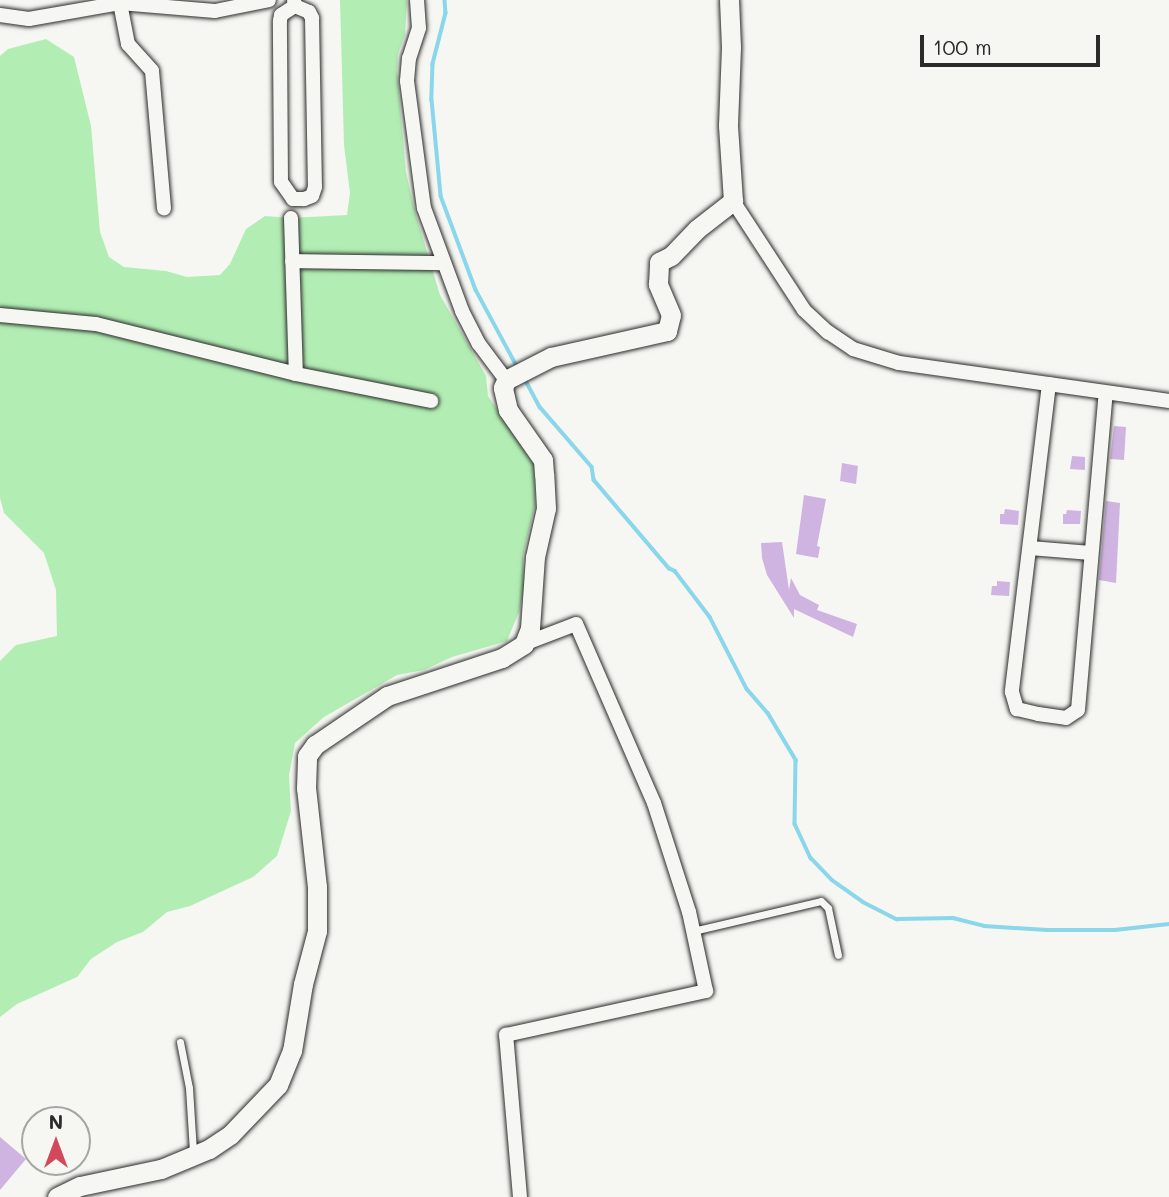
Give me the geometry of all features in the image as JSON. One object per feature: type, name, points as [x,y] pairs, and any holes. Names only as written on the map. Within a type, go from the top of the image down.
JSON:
[{"type":"street","points":[[0,15],[29,19],[84,5],[120,4],[215,11],[269,0]]},
{"type":"street","points":[[417,0],[419,28],[409,58],[407,80],[424,208],[443,263],[479,344],[514,378]]},
{"type":"street","points":[[729,0],[731,47],[728,125],[733,201],[804,310],[828,332],[853,349],[899,363],[1169,401]]},
{"type":"street","points":[[294,3],[309,12],[312,18],[315,187],[312,196],[304,199],[293,199],[281,182],[280,21],[281,15],[294,3]]},
{"type":"street","points":[[120,4],[128,44],[152,71],[164,208]]},
{"type":"street","points":[[524,644],[530,628],[535,558],[545,508],[544,474],[543,460],[508,410],[514,378],[551,357],[667,331],[671,315],[658,284],[659,262],[671,256],[687,238],[733,201]]},
{"type":"street","points":[[290,218],[296,374]]},
{"type":"street","points":[[292,261],[443,263]]},
{"type":"street","points":[[0,315],[96,324],[296,374],[431,401]]},
{"type":"street","points":[[1049,384],[1012,691],[1017,709],[1066,718],[1078,710],[1106,393]]},
{"type":"street","points":[[1030,548],[1091,553]]},
{"type":"street","points":[[57,1197],[80,1186],[161,1169],[209,1149],[230,1135],[246,1114],[278,1085],[292,1051],[303,984],[317,931],[317,887],[306,788],[307,756],[315,745],[387,696],[502,659],[524,644],[576,624],[654,803],[693,931],[706,991],[506,1035],[520,1197]]},
{"type":"lane","points":[[693,931],[821,901],[828,908],[838,955]]},
{"type":"lane","points":[[180,1042],[189,1088],[193,1155]]},
{"type":"green space","points":[[340,0],[407,0],[405,35],[398,54],[397,72],[406,172],[415,212],[440,295],[486,376],[488,396],[534,465],[535,505],[523,555],[524,588],[519,612],[507,641],[452,657],[424,670],[397,675],[324,717],[295,743],[289,775],[291,811],[277,856],[253,877],[190,906],[167,912],[143,932],[117,942],[91,959],[77,977],[17,1004],[0,1017],[0,661],[16,645],[57,636],[56,590],[44,553],[4,513],[0,498],[0,56],[8,49],[46,39],[74,57],[91,126],[100,232],[109,257],[124,267],[166,271],[187,277],[220,275],[230,264],[246,229],[265,216],[291,218],[347,215],[350,193],[344,145]]},
{"type":"building","points":[[1114,426],[1126,427],[1124,460],[1110,459]]},
{"type":"building","points":[[1072,456],[1085,457],[1085,470],[1070,469]]},
{"type":"building","points":[[842,463],[858,466],[856,484],[840,481]]},
{"type":"building","points":[[804,495],[826,499],[817,546],[820,547],[818,558],[796,554]]},
{"type":"building","points":[[1106,501],[1120,503],[1116,583],[1099,580]]},
{"type":"building","points":[[1005,509],[1019,511],[1018,525],[1000,524],[1000,514],[1004,514]]},
{"type":"building","points":[[1067,510],[1081,511],[1080,524],[1063,524],[1063,514],[1066,514]]},
{"type":"building","points":[[782,542],[789,590],[791,578],[800,595],[819,605],[817,610],[857,624],[853,637],[794,609],[794,618],[767,575],[762,558],[761,543]]},
{"type":"building","points":[[997,581],[1010,582],[1009,596],[991,595],[992,586],[997,586]]},
{"type":"building","points":[[0,1137],[21,1155],[21,1165],[0,1190]]},
{"type":"waterway","points":[[445,0],[446,13],[433,64],[432,100],[441,196],[476,290],[517,366]]},
{"type":"waterway","points":[[525,379],[540,407],[592,467],[594,480],[669,568],[675,571],[710,617],[747,689],[768,713],[796,760],[795,824],[811,858],[832,880],[863,902],[897,919],[953,918],[984,926],[1047,930],[1115,930],[1169,924]]}]
